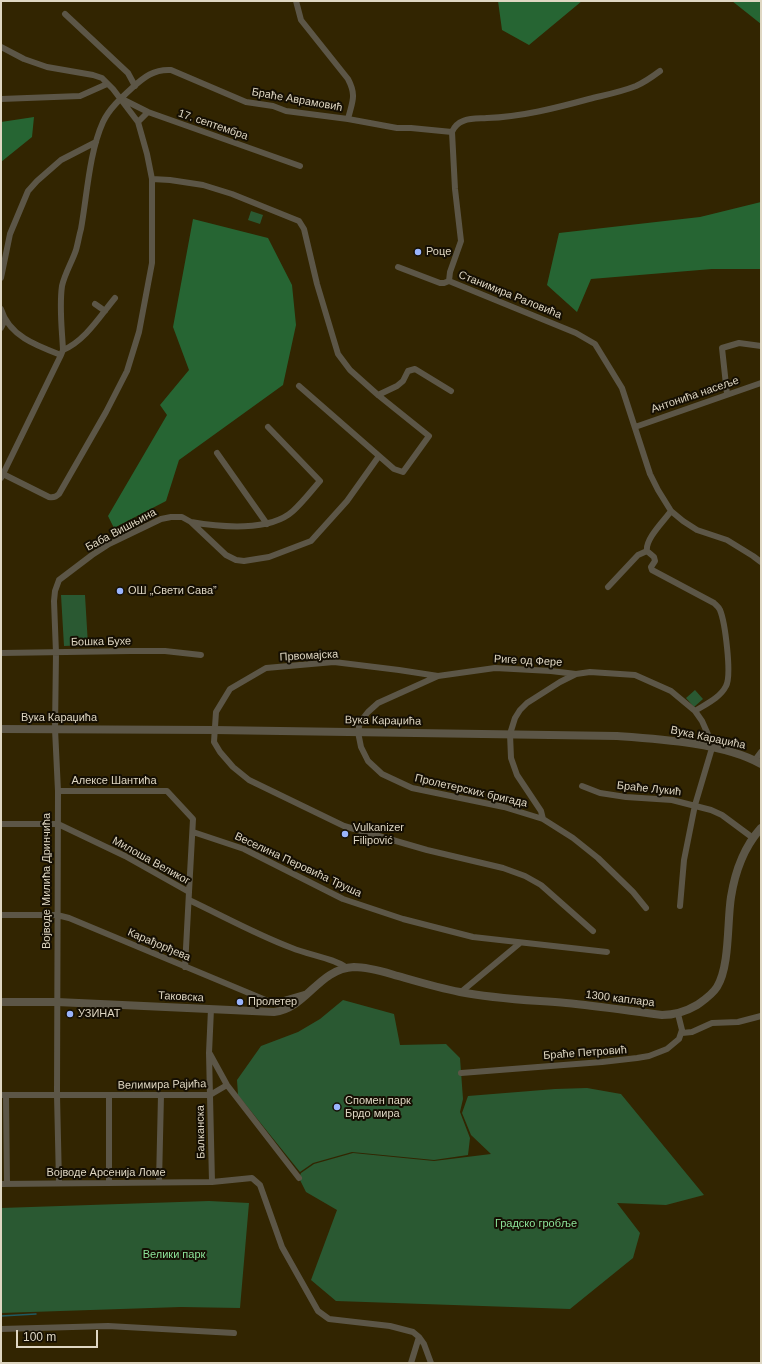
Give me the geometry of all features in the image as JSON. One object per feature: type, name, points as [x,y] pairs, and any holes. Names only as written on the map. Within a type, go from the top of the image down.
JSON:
[{"type":"street","name":"Браће Аврамовић","points":[[296,1],[301,20],[348,79],[353,88],[353,103],[348,119]]},
{"type":"street","points":[[65,14],[128,74],[135,86]]},
{"type":"street","points":[[1,47],[24,59],[47,67],[93,74],[102,78],[138,122],[152,179],[152,263],[139,332],[127,371],[106,412],[57,497],[49,497],[2,476],[62,353],[80,339],[115,298]]},
{"type":"street","name":"Браће Аврамовић","points":[[62,353],[62,286],[76,249],[96,142],[103,122],[109,112],[120,99],[146,76],[163,69],[171,70],[246,102],[273,106],[286,111],[348,119],[397,128],[452,132]]},
{"type":"street","points":[[452,132],[454,127],[462,121],[468,119],[498,118],[574,103],[636,86],[648,80],[660,71]]},
{"type":"street","points":[[1,99],[80,96],[107,84]]},
{"type":"street","name":"17. септембра","points":[[120,99],[148,112],[300,166]]},
{"type":"street","points":[[138,122],[148,112]]},
{"type":"street","name":"Станимира Раловића","points":[[452,132],[455,189],[461,241],[450,272],[449,281],[576,333],[595,344],[622,388],[650,474],[671,511],[697,530],[727,540],[761,562]]},
{"type":"street","points":[[1,278],[10,234],[28,191],[61,160],[96,142]]},
{"type":"street","points":[[152,179],[203,185],[263,206],[299,222],[304,229],[317,284],[338,354],[350,370],[378,396],[429,436],[403,472],[394,468],[379,456],[299,386]]},
{"type":"street","points":[[398,267],[440,283],[449,281]]},
{"type":"street","points":[[95,304],[104,311]]},
{"type":"street","points":[[1,309],[5,320],[24,339],[35,345],[62,353]]},
{"type":"street","points":[[1,328],[5,320]]},
{"type":"street","points":[[727,394],[722,348],[739,343],[761,346]]},
{"type":"street","points":[[378,396],[397,386],[403,381],[408,371],[415,369],[451,391]]},
{"type":"street","name":"Антонића насеље","points":[[635,427],[761,383]]},
{"type":"street","points":[[191,522],[216,526],[246,526],[271,523],[293,512],[320,480],[268,427]]},
{"type":"street","points":[[217,453],[267,524]]},
{"type":"street","name":"Баба Вишњина","points":[[59,580],[98,551],[160,519],[171,517],[182,518],[191,522],[226,555],[236,560],[244,561],[269,557],[311,541],[347,501],[379,456]]},
{"type":"street","points":[[646,551],[648,540],[671,511]]},
{"type":"street","points":[[608,587],[638,555],[646,551]]},
{"type":"street","points":[[646,551],[654,557],[655,561],[651,567],[652,570],[714,603],[720,609],[726,639],[727,685],[720,695],[695,711]]},
{"type":"street","name":"Војводе Милића Дринчића","points":[[58,1183],[58,791],[55,729],[56,653],[54,601],[55,591],[59,580]]},
{"type":"street","name":"Бошка Бухе","points":[[1,653],[158,651],[201,655]]},
{"type":"street","name":"Првомајска","points":[[214,730],[216,712],[230,689],[266,668],[334,662],[438,676]]},
{"type":"street","name":"Риге од Фере","points":[[358,732],[360,722],[378,703],[438,676],[495,668],[576,674]]},
{"type":"street","points":[[543,819],[541,811],[517,775],[511,758],[510,734],[515,718],[520,710],[527,703],[560,682],[576,674],[590,672],[634,675],[671,691],[695,711],[702,721],[710,739],[712,748],[696,805],[684,860],[680,906]]},
{"type":"street","name":"Вука Караџића","points":[[1,729],[214,730],[617,736],[663,740],[712,748],[740,754],[758,762]]},
{"type":"street","points":[[214,730],[214,742],[220,752],[233,767],[249,780],[344,826],[427,850],[503,868],[525,876],[541,885],[593,931]]},
{"type":"street","name":"Пролетерских бригада","points":[[358,732],[361,747],[368,762],[382,774],[412,788],[504,807],[543,819],[573,838],[598,858],[633,892],[646,908]]},
{"type":"street","points":[[758,762],[761,752]]},
{"type":"street","name":"Браће Лукић","points":[[582,786],[600,793],[626,797],[672,800],[696,805],[722,815],[753,838]]},
{"type":"street","name":"Алексе Шантића","points":[[58,791],[167,791],[193,820],[193,832]]},
{"type":"street","name":"Милоша Великог","points":[[1,824],[58,824],[125,856],[188,892],[189,900],[280,943],[309,954],[339,962],[347,968]]},
{"type":"street","name":"1300 каплара","points":[[347,968],[371,969],[461,992],[656,1014],[678,1014],[692,1008],[705,999],[717,987],[722,976],[725,964],[730,906],[734,883],[740,864],[753,838],[761,828]]},
{"type":"street","points":[[188,892],[193,832]]},
{"type":"street","name":"Веселина Перовића Труша","points":[[193,832],[244,849],[343,899],[403,919],[473,937],[520,944],[607,952]]},
{"type":"street","points":[[185,967],[189,900]]},
{"type":"street","name":"Карађорђева","points":[[1,914],[57,915],[69,918],[268,1001],[281,1001],[307,993]]},
{"type":"street","points":[[461,992],[520,944]]},
{"type":"street","name":"Таковска","points":[[1,1002],[57,1002],[267,1012],[279,1011],[292,1006],[331,974],[347,968]]},
{"type":"street","name":"Балканска","points":[[210,1009],[212,1182]]},
{"type":"street","points":[[678,1014],[682,1033],[692,1032],[712,1023],[738,1022],[761,1016]]},
{"type":"street","name":"Браће Петровић","points":[[461,1073],[637,1058],[657,1054],[667,1049],[678,1041],[682,1033]]},
{"type":"street","points":[[210,1053],[227,1085],[299,1178]]},
{"type":"street","name":"Велимира Рајића","points":[[3,1095],[210,1095],[227,1085]]},
{"type":"street","points":[[3,1095],[4,1184]]},
{"type":"street","points":[[109,1095],[109,1183]]},
{"type":"street","points":[[159,1182],[161,1095]]},
{"type":"street","name":"Војводе Арсенија Ломе","points":[[4,1184],[212,1182],[252,1178],[260,1185],[282,1247],[318,1311],[329,1319],[390,1326],[413,1332],[419,1337]]},
{"type":"street","points":[[1,1328],[108,1326],[234,1333]]},
{"type":"street","points":[[412,1363],[419,1337]]},
{"type":"street","points":[[419,1337],[424,1344],[431,1363]]},
{"type":"green space","points":[[498,1],[582,1],[529,45],[502,30]]},
{"type":"green space","points":[[732,1],[761,1],[761,24]]},
{"type":"green space","points":[[34,117],[32,137],[1,162],[1,122]]},
{"type":"green space","points":[[761,202],[761,269],[712,269],[591,279],[577,312],[547,285],[559,233],[700,217]]},
{"type":"green space","points":[[251,211],[263,215],[260,224],[248,220]]},
{"type":"green space","points":[[193,219],[268,238],[292,285],[296,325],[283,385],[179,460],[166,501],[114,528],[108,516],[167,415],[160,405],[189,370],[173,327]]},
{"type":"green space","points":[[61,595],[85,595],[88,645],[64,646]]},
{"type":"green space","points":[[695,690],[703,699],[694,707],[686,698]]},
{"type":"green space","name":"Спомен парк Брдо мира","points":[[343,1000],[394,1014],[400,1045],[446,1044],[460,1058],[463,1099],[460,1112],[470,1138],[468,1155],[434,1160],[352,1152],[313,1163],[300,1172],[238,1095],[237,1080],[261,1046],[298,1032],[320,1019]]},
{"type":"green space","name":"Градско гробље","points":[[587,1088],[621,1094],[704,1195],[666,1205],[617,1203],[640,1233],[633,1258],[570,1309],[336,1301],[311,1280],[337,1210],[306,1192],[299,1178],[301,1173],[314,1164],[353,1153],[434,1161],[491,1154],[471,1135],[462,1113],[468,1096]]},
{"type":"green space","name":"Велики парк","points":[[209,1201],[249,1203],[240,1308],[181,1307],[1,1313],[1,1208]]},
{"type":"waterway","points":[[1,1316],[36,1314]]},
{"type":"place","name":"Роце","points":[[418,252]]},
{"type":"place","name":"ОШ „Свети Сава”","points":[[120,591]]},
{"type":"place","name":"Vulkanizer Filipović","points":[[345,834]]},
{"type":"place","name":"Пролетер","points":[[240,1002]]},
{"type":"place","name":"УЗИНАТ","points":[[70,1014]]},
{"type":"place","name":"Спомен парк Брдо мира","points":[[337,1107]]}]
